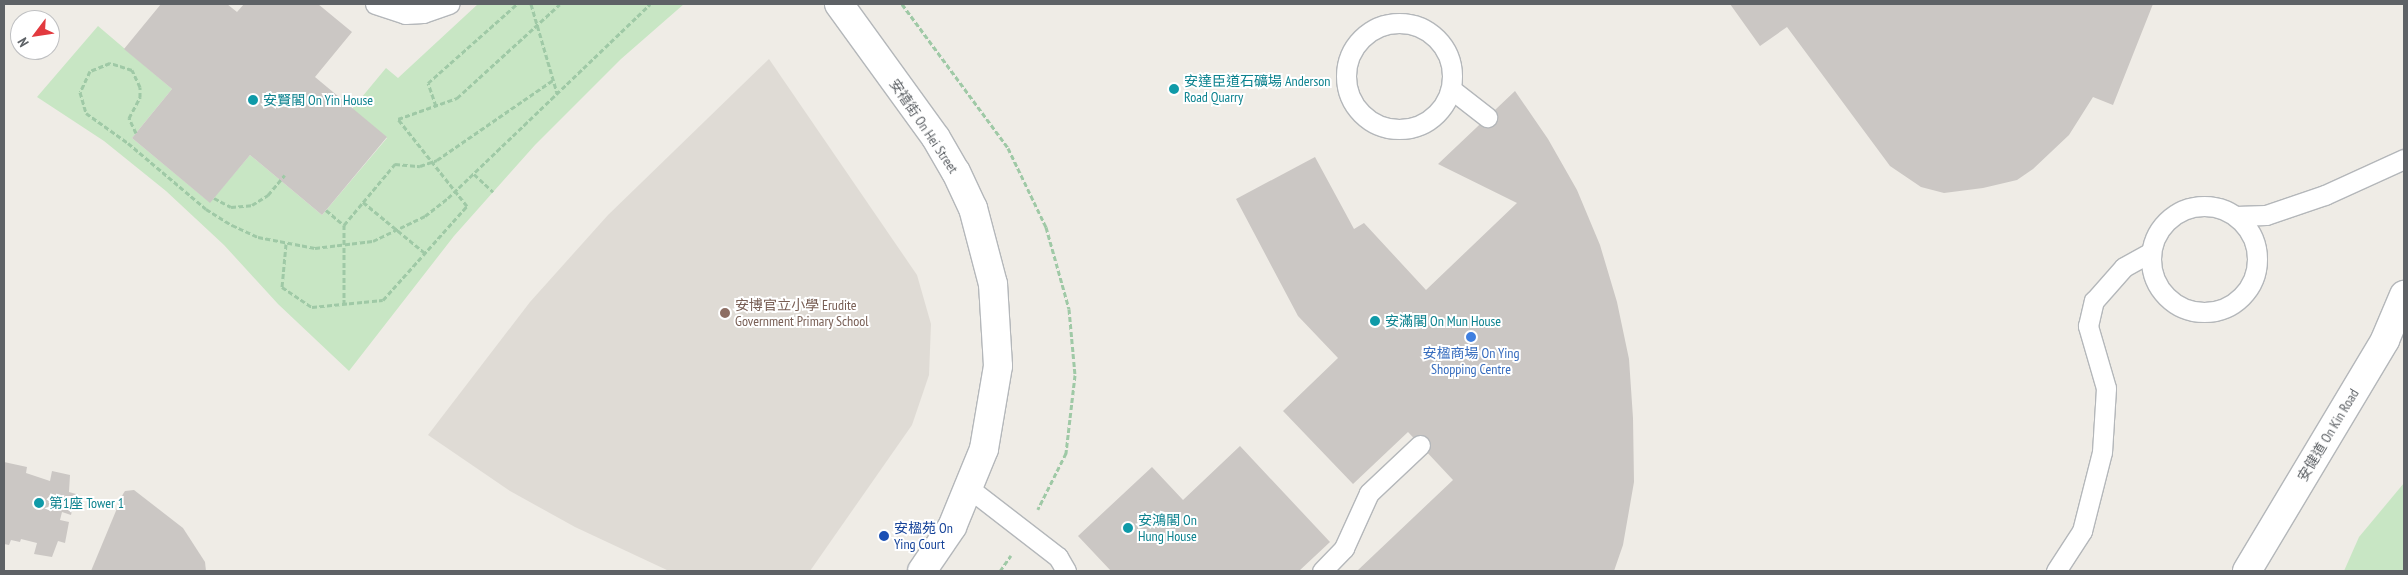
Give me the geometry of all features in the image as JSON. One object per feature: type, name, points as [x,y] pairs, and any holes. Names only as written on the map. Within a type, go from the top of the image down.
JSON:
[{"type":"street","name":"安禧街 On Hei Street","points":[[839,4],[951,164],[973,208],[985,246],[998,323],[998,366],[984,449],[970,489],[952,527],[922,571]]},
{"type":"street","name":"安健道 On Kin Road","points":[[2246,571],[2385,340],[2404,295]]},
{"type":"lane","points":[[375,4],[406,14],[424,13],[449,4]]},
{"type":"lane","points":[[1451,89],[1445,104],[1434,117],[1420,125],[1387,128],[1372,122],[1359,110],[1350,96],[1348,63],[1354,48],[1365,35],[1379,26],[1412,24],[1427,30],[1449,56],[1451,89],[1487,117]]},
{"type":"lane","points":[[2236,216],[2266,215],[2308,200],[2404,159]]},
{"type":"lane","points":[[2201,206],[2219,208],[2236,216],[2248,228],[2255,244],[2258,261],[2246,293],[2233,304],[2217,311],[2200,312],[2184,308],[2169,299],[2158,286],[2151,252],[2157,235],[2168,220],[2183,210],[2201,206]]},
{"type":"lane","points":[[2056,571],[2082,531],[2102,452],[2106,388],[2088,326],[2094,301],[2124,267],[2151,252]]},
{"type":"lane","points":[[1322,571],[1344,548],[1369,493],[1420,445]]},
{"type":"lane","points":[[970,489],[1058,557],[1066,571]]},
{"type":"path","points":[[436,106],[428,83],[517,4]]},
{"type":"path","points":[[531,4],[557,93]]},
{"type":"path","points":[[286,244],[282,287],[312,307],[383,300],[468,206],[398,119],[457,98],[560,4]]},
{"type":"path","points":[[136,133],[129,118],[140,97],[140,87],[132,70],[110,62],[90,71],[80,92],[81,103],[94,121],[128,142],[206,208],[258,237],[286,244],[344,246],[398,231],[425,216],[455,191],[650,4]]},
{"type":"path","points":[[902,4],[1008,148],[1046,227],[1069,309],[1074,375],[1066,453],[1027,532]]},
{"type":"path","points":[[344,304],[344,224],[395,164],[407,166],[432,162],[554,80]]},
{"type":"path","points":[[473,174],[494,192]]},
{"type":"path","points":[[214,198],[231,206],[252,205],[268,195],[285,176]]},
{"type":"path","points":[[363,202],[426,254]]},
{"type":"path","points":[[326,210],[344,224]]},
{"type":"shaded area","name":"安博官立小學 Erudite Government Primary School","points":[[769,59],[917,275],[931,324],[929,375],[912,425],[810,571],[669,571],[575,527],[510,491],[428,435],[530,302],[608,215]]},
{"type":"green space","points":[[478,4],[684,4],[621,59],[535,145],[454,236],[349,371],[278,304],[224,245],[166,191],[104,141],[37,97],[98,26],[172,89],[132,138],[210,202],[250,155],[322,215],[387,138],[352,109],[386,68],[398,78]]},
{"type":"green space","points":[[2404,483],[2404,571],[2344,571],[2359,537]]},
{"type":"building","name":"安賢閣 On Yin House","points":[[161,4],[227,4],[237,12],[244,4],[318,4],[352,32],[315,77],[387,137],[322,215],[250,155],[210,203],[132,138],[172,89],[124,49]]},
{"type":"building","points":[[1730,4],[2153,4],[2113,105],[2093,97],[2069,135],[2033,169],[2017,180],[1983,188],[1944,193],[1921,187],[1890,166],[1787,27],[1760,46]]},
{"type":"building","name":"安楹商場 On Ying Shopping Centre","points":[[1515,91],[1548,139],[1577,190],[1600,245],[1617,302],[1629,359],[1633,418],[1634,482],[1623,545],[1614,571],[1357,571],[1453,480],[1408,432],[1353,484],[1283,411],[1338,358],[1298,316],[1236,199],[1315,157],[1354,229],[1364,223],[1426,290],[1517,203],[1438,164]]},
{"type":"building","points":[[1240,446],[1330,542],[1299,571],[1111,571],[1078,536],[1152,467],[1183,500]]},
{"type":"building","name":"第1座 Tower 1","points":[[4,462],[27,467],[26,473],[50,481],[52,471],[70,475],[69,492],[76,494],[71,515],[62,512],[60,520],[69,522],[65,543],[58,541],[52,557],[34,554],[37,543],[21,539],[20,542],[11,540],[9,545],[4,544]]},
{"type":"building","points":[[134,490],[183,528],[205,562],[206,571],[91,571],[123,494],[125,491]]},
{"type":"place","name":"安達臣道石礦場 Anderson Road Quarry","points":[[1174,89]]},
{"type":"place","name":"安賢閣 On Yin House","points":[[253,100]]},
{"type":"place","name":"安博官立小學 Erudite Government Primary School","points":[[725,313]]},
{"type":"place","name":"安滿閣 On Mun House","points":[[1375,321]]},
{"type":"place","name":"安楹商場 On Ying Shopping Centre","points":[[1471,337]]},
{"type":"place","name":"第1座 Tower 1","points":[[39,503]]},
{"type":"place","name":"安鴻閣 On Hung House","points":[[1128,528]]},
{"type":"place","name":"安楹苑 On Ying Court","points":[[884,536]]}]
